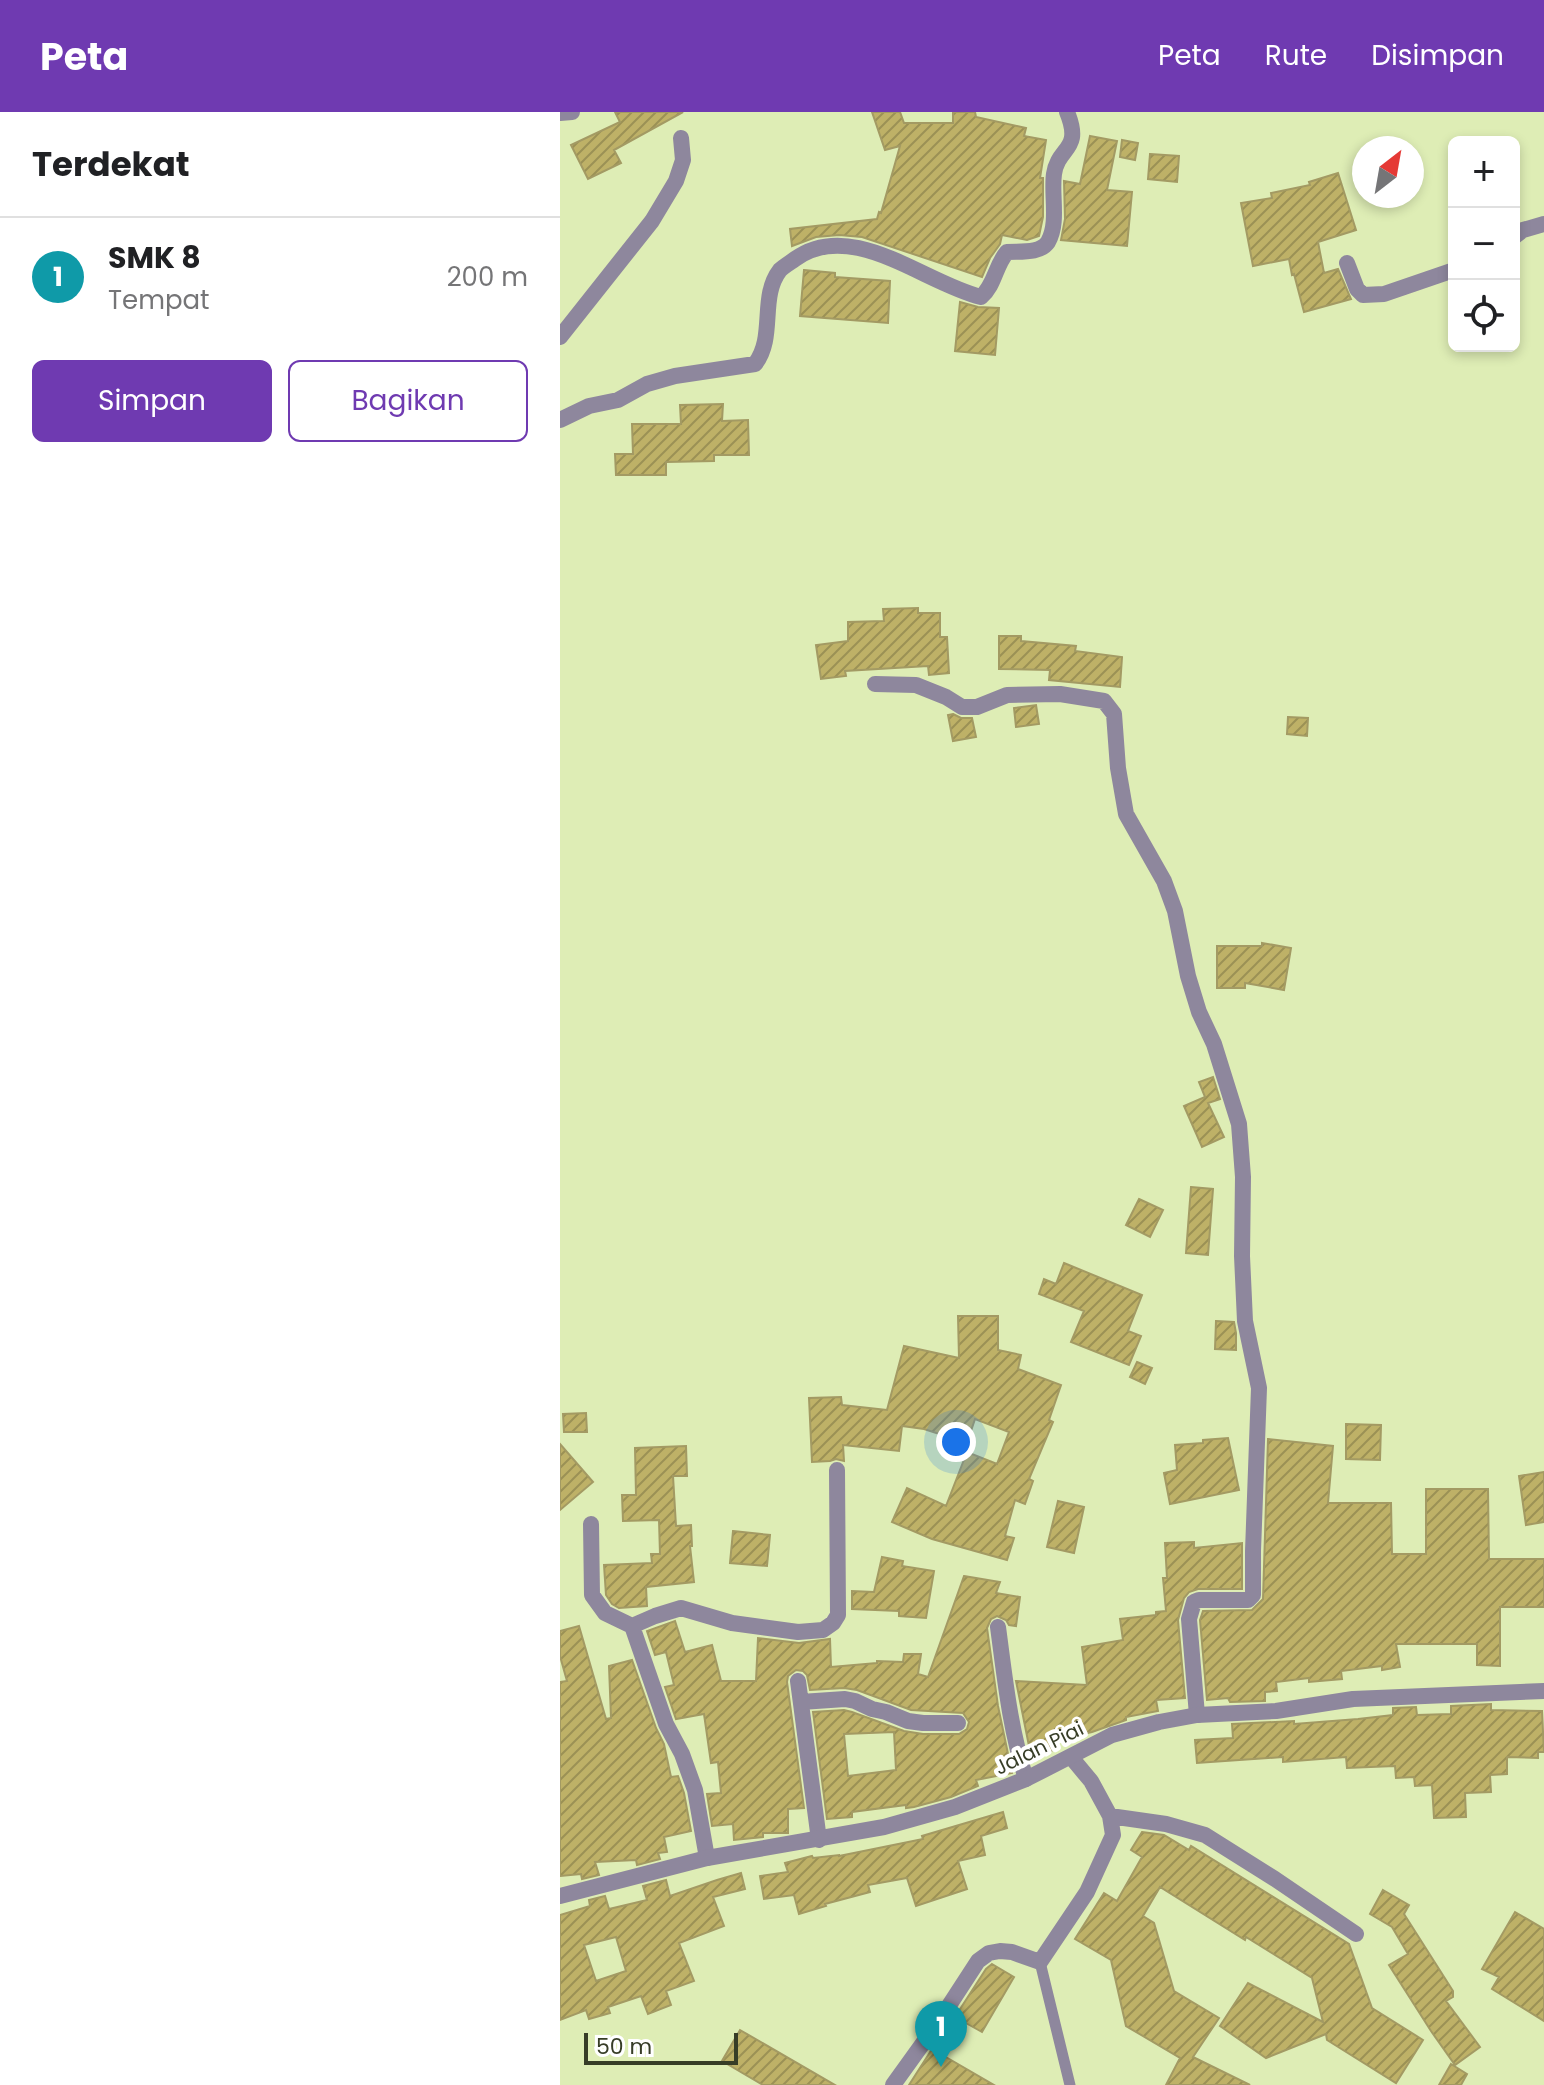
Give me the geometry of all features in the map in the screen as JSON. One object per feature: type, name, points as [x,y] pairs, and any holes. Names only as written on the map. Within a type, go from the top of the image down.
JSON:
[{"type":"street","points":[[560,113],[572,112]]},
{"type":"street","points":[[560,420],[589,406],[618,400],[647,384],[675,376],[755,364],[763,354],[769,294],[781,270],[807,250],[837,245],[871,250],[951,287],[981,297],[985,295],[1007,252],[1036,251],[1049,240],[1054,206],[1054,169],[1069,147],[1072,136],[1073,126],[1067,112]]},
{"type":"street","points":[[560,337],[652,221],[676,181],[683,160],[681,138]]},
{"type":"street","points":[[1520,232],[1544,224]]},
{"type":"street","points":[[1347,263],[1357,289],[1363,295],[1371,296],[1448,272]]},
{"type":"street","points":[[875,684],[916,685],[962,707],[977,707],[1007,695],[1060,694],[1104,701],[1114,714],[1118,768],[1126,814],[1164,881],[1175,911],[1188,976],[1199,1012],[1214,1044],[1239,1124],[1245,1321],[1259,1388],[1253,1595],[1248,1600],[1199,1600],[1191,1606],[1189,1619],[1197,1715]]},
{"type":"street","points":[[632,1626],[681,1608],[732,1623],[798,1632],[828,1627],[838,1615],[837,1470]]},
{"type":"street","points":[[591,1524],[592,1595],[605,1613],[632,1626],[666,1724],[682,1754],[695,1790],[707,1858]]},
{"type":"street","points":[[998,1627],[1015,1746],[1026,1779]]},
{"type":"street","points":[[798,1681],[819,1840]]},
{"type":"street","name":"Jalan Piai","points":[[560,1896],[707,1858],[884,1827],[955,1807],[1026,1779],[1112,1735],[1197,1715],[1276,1711],[1353,1699],[1544,1691]]},
{"type":"street","points":[[801,1702],[845,1699],[908,1721],[958,1723]]},
{"type":"street","points":[[893,2085],[978,1961],[989,1953],[1000,1951],[1040,1962],[1092,1882],[1113,1835],[1110,1816],[1091,1781],[1071,1757]]},
{"type":"street","points":[[1110,1816],[1166,1824],[1205,1835],[1356,1934]]},
{"type":"lane","points":[[1040,1962],[1070,2085]]},
{"type":"building","points":[[615,112],[683,112],[614,150],[621,163],[588,179],[571,145],[620,122]]},
{"type":"building","points":[[872,112],[900,112],[904,123],[953,123],[953,112],[975,112],[976,117],[1026,128],[1024,136],[1046,140],[1040,178],[1043,178],[1043,217],[1039,236],[1027,240],[1002,235],[982,277],[862,237],[816,237],[792,246],[790,229],[877,219],[881,213],[900,146],[885,150]]},
{"type":"building","points":[[1090,136],[1117,141],[1107,190],[1132,192],[1127,246],[1061,240],[1065,219],[1064,181],[1080,184]]},
{"type":"building","points":[[1122,140],[1138,143],[1135,160],[1120,157]]},
{"type":"building","points":[[1150,154],[1179,156],[1177,182],[1148,179]]},
{"type":"building","points":[[1338,173],[1356,230],[1318,242],[1324,273],[1338,269],[1351,299],[1304,312],[1289,259],[1253,266],[1241,203],[1272,198],[1271,193],[1310,185],[1309,182]]},
{"type":"building","points":[[804,270],[835,273],[835,277],[890,281],[888,323],[800,316]]},
{"type":"building","points":[[960,302],[999,308],[995,355],[955,351]]},
{"type":"building","points":[[723,404],[722,421],[748,420],[749,455],[714,455],[714,461],[666,462],[666,475],[616,475],[615,454],[633,454],[632,424],[681,424],[680,405]]},
{"type":"building","points":[[918,608],[918,613],[940,613],[940,637],[947,637],[949,673],[929,675],[928,666],[845,671],[846,676],[821,679],[816,645],[848,641],[848,622],[884,621],[883,609]]},
{"type":"building","points":[[999,636],[1021,636],[1021,641],[1076,646],[1075,651],[1122,657],[1120,687],[1049,680],[1050,670],[999,669]]},
{"type":"building","points":[[1036,705],[1039,724],[1016,727],[1014,708]]},
{"type":"building","points":[[948,715],[972,718],[976,737],[953,741]]},
{"type":"building","points":[[1288,717],[1308,718],[1307,736],[1287,734]]},
{"type":"building","points":[[1262,943],[1291,948],[1284,990],[1245,983],[1245,988],[1217,988],[1217,946],[1262,946]]},
{"type":"building","points":[[1213,1077],[1220,1099],[1208,1103],[1224,1137],[1202,1147],[1184,1106],[1205,1097],[1199,1082]]},
{"type":"building","points":[[1191,1187],[1213,1189],[1208,1255],[1186,1253]]},
{"type":"building","points":[[1139,1199],[1163,1210],[1150,1237],[1126,1225]]},
{"type":"building","points":[[1064,1263],[1142,1295],[1128,1331],[1141,1336],[1129,1365],[1071,1342],[1084,1311],[1039,1294],[1044,1279],[1056,1284]]},
{"type":"building","points":[[958,1316],[998,1316],[998,1350],[1021,1355],[1018,1369],[1061,1385],[1049,1420],[1053,1422],[1029,1479],[1033,1481],[1025,1504],[1015,1500],[1005,1536],[1014,1538],[1007,1560],[932,1539],[892,1522],[907,1488],[946,1506],[967,1452],[997,1464],[1009,1432],[975,1419],[967,1443],[924,1429],[902,1426],[899,1451],[843,1445],[844,1461],[812,1462],[809,1398],[841,1397],[842,1405],[887,1410],[904,1346],[959,1358]]},
{"type":"building","points":[[1216,1321],[1234,1322],[1236,1350],[1215,1349]]},
{"type":"building","points":[[1137,1362],[1152,1368],[1145,1384],[1130,1377]]},
{"type":"building","points":[[586,1413],[587,1432],[564,1432],[563,1414]]},
{"type":"building","points":[[1346,1424],[1381,1425],[1380,1460],[1346,1459]]},
{"type":"building","points":[[1228,1438],[1239,1490],[1170,1504],[1164,1473],[1177,1470],[1175,1445]]},
{"type":"building","points":[[1268,1439],[1333,1446],[1328,1503],[1391,1503],[1392,1554],[1426,1554],[1426,1489],[1488,1489],[1489,1559],[1544,1559],[1544,1607],[1500,1607],[1500,1666],[1477,1665],[1477,1644],[1396,1644],[1400,1667],[1341,1671],[1342,1679],[1309,1682],[1309,1678],[1276,1682],[1277,1691],[1265,1692],[1265,1701],[1207,1700],[1200,1620],[1203,1611],[1252,1610],[1263,1599]]},
{"type":"building","points":[[560,1444],[593,1482],[560,1510]]},
{"type":"building","points":[[686,1446],[687,1476],[673,1476],[676,1526],[691,1525],[694,1582],[646,1587],[647,1606],[619,1608],[606,1595],[604,1565],[652,1563],[651,1554],[660,1554],[659,1520],[623,1521],[622,1495],[636,1495],[635,1448]]},
{"type":"building","points":[[1544,1472],[1544,1522],[1526,1525],[1519,1476]]},
{"type":"building","points":[[1058,1501],[1084,1507],[1074,1553],[1047,1547]]},
{"type":"building","points":[[733,1531],[770,1535],[767,1566],[730,1563]]},
{"type":"building","points":[[1194,1542],[1194,1548],[1242,1543],[1242,1589],[1198,1589],[1184,1598],[1178,1620],[1185,1698],[1156,1700],[1158,1711],[1126,1717],[1126,1720],[1092,1732],[1052,1741],[1054,1750],[1031,1756],[1016,1681],[1087,1685],[1082,1647],[1123,1640],[1120,1619],[1166,1611],[1163,1578],[1167,1578],[1165,1543]]},
{"type":"building","points":[[882,1557],[903,1561],[902,1566],[934,1571],[926,1618],[899,1616],[899,1611],[852,1609],[852,1591],[874,1592]]},
{"type":"building","points":[[964,1576],[1000,1582],[996,1593],[1020,1597],[1016,1626],[997,1616],[991,1619],[987,1628],[998,1706],[1012,1773],[976,1780],[978,1786],[914,1807],[906,1808],[906,1805],[852,1812],[852,1817],[827,1819],[813,1712],[844,1710],[904,1731],[923,1734],[959,1734],[967,1729],[969,1722],[963,1713],[911,1710],[857,1690],[810,1690],[807,1675],[796,1670],[788,1676],[787,1682],[804,1808],[788,1809],[788,1833],[763,1833],[763,1837],[734,1840],[733,1824],[712,1826],[707,1794],[721,1793],[718,1762],[711,1763],[704,1714],[676,1719],[665,1687],[674,1685],[666,1652],[655,1655],[647,1631],[675,1621],[685,1652],[712,1645],[721,1681],[756,1681],[758,1638],[799,1643],[830,1639],[831,1667],[877,1661],[903,1662],[904,1654],[921,1654],[918,1674],[928,1677]],"holes":[[[894,1732],[896,1770],[848,1776],[844,1734]]]},
{"type":"building","points":[[579,1626],[606,1719],[611,1718],[609,1666],[632,1660],[664,1744],[671,1777],[678,1776],[684,1793],[691,1831],[664,1837],[667,1852],[658,1853],[660,1859],[637,1865],[636,1860],[595,1862],[599,1875],[582,1879],[581,1874],[560,1876],[560,1682],[567,1681],[560,1656],[560,1631]]},
{"type":"building","points":[[1491,1704],[1491,1710],[1542,1711],[1544,1752],[1538,1752],[1538,1758],[1507,1757],[1507,1774],[1490,1775],[1491,1792],[1465,1793],[1466,1817],[1434,1818],[1432,1785],[1415,1786],[1414,1777],[1396,1778],[1395,1766],[1347,1768],[1346,1757],[1283,1762],[1283,1757],[1197,1763],[1195,1740],[1233,1738],[1232,1724],[1294,1721],[1294,1724],[1358,1719],[1393,1715],[1393,1708],[1416,1707],[1417,1715],[1451,1714],[1451,1706]]},
{"type":"building","points":[[1003,1812],[1007,1828],[981,1836],[985,1855],[958,1861],[967,1889],[916,1906],[907,1878],[868,1885],[870,1892],[799,1914],[794,1895],[764,1899],[760,1876],[788,1872],[785,1863],[923,1839],[922,1836]]},
{"type":"building","points":[[1142,1832],[1164,1835],[1189,1850],[1191,1846],[1349,1944],[1372,2008],[1423,2040],[1396,2083],[1327,2040],[1326,2034],[1266,2058],[1220,2026],[1248,1983],[1323,2022],[1312,1978],[1160,1887],[1143,1916],[1154,1923],[1174,1991],[1219,2018],[1193,2057],[1250,2085],[1166,2085],[1180,2058],[1126,2026],[1111,1960],[1075,1939],[1104,1893],[1117,1901],[1142,1857],[1131,1850]]},
{"type":"building","points":[[741,1873],[745,1889],[713,1897],[724,1926],[679,1943],[694,1981],[666,1991],[671,2005],[648,2014],[641,1996],[608,2007],[610,2013],[589,2019],[586,2010],[560,2020],[560,1915],[590,1906],[589,1900],[605,1896],[609,1909],[647,1900],[643,1886],[666,1880],[670,1896]],"holes":[[[616,1937],[626,1971],[596,1981],[584,1945]]]},
{"type":"building","points":[[1383,1890],[1409,1905],[1404,1914],[1453,1991],[1453,1997],[1446,2001],[1480,2047],[1455,2065],[1389,1965],[1408,1954],[1392,1927],[1370,1914]]},
{"type":"building","points":[[1515,1912],[1544,1929],[1544,2021],[1492,1989],[1499,1977],[1482,1969]]},
{"type":"building","points":[[992,1964],[1014,1977],[982,2032],[955,2017]]},
{"type":"building","points":[[740,2030],[835,2085],[763,2085],[722,2061]]},
{"type":"building","points":[[932,2049],[994,2085],[909,2085]]},
{"type":"building","points":[[1451,2064],[1467,2074],[1461,2085],[1439,2085]]},
{"type":"place","name":"SMK 8","points":[[941,2067]]}]
